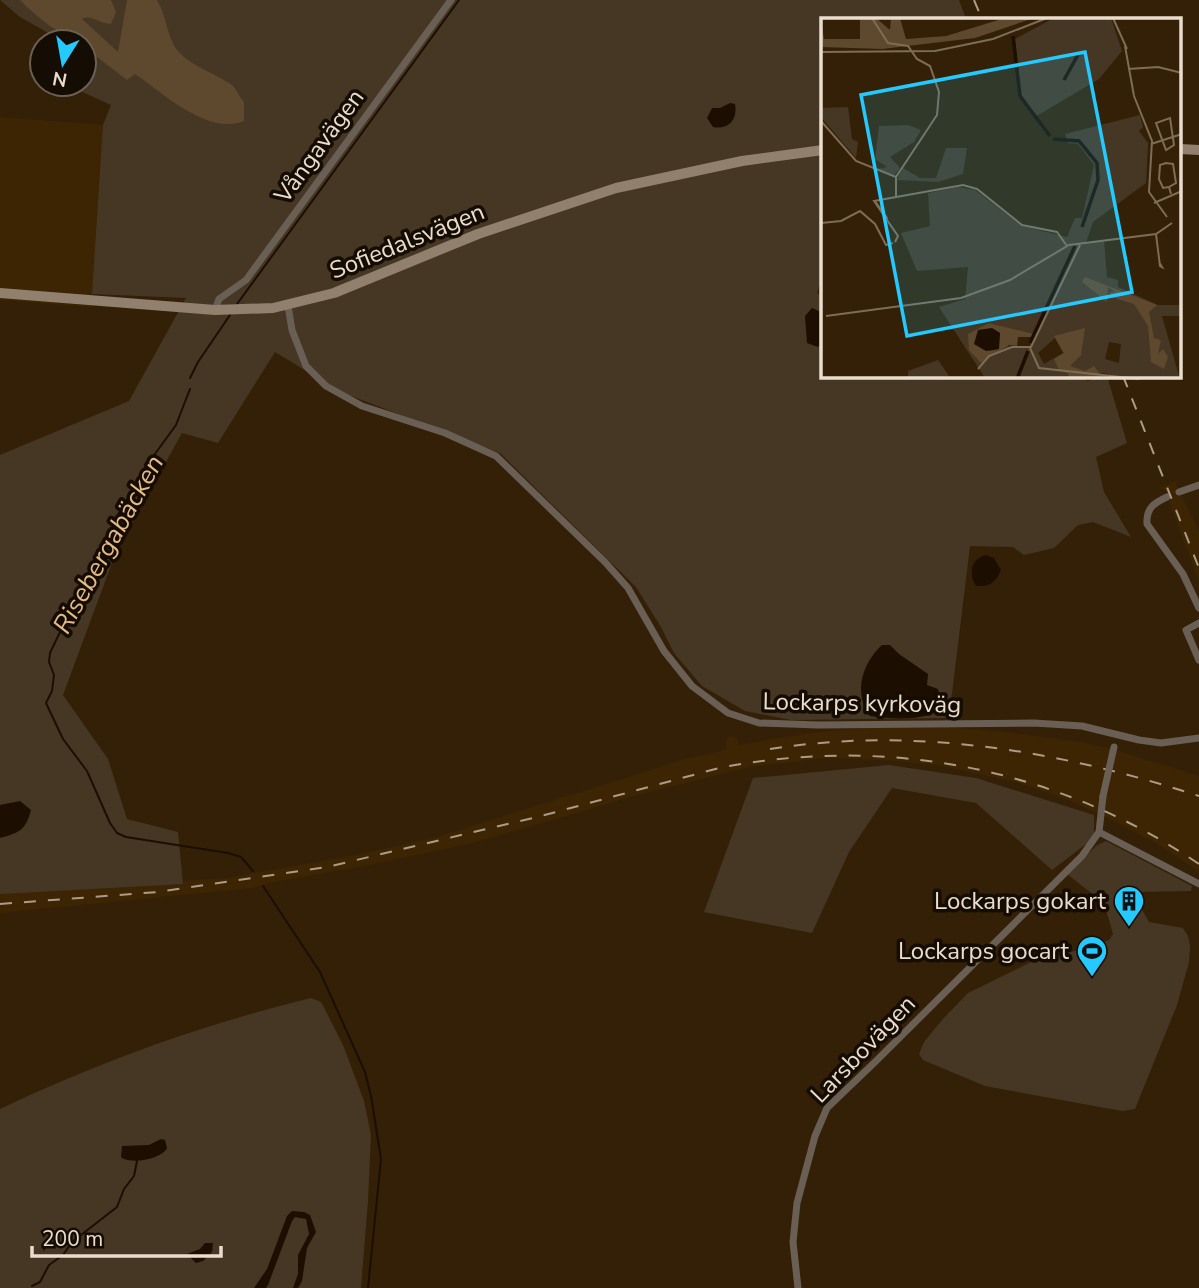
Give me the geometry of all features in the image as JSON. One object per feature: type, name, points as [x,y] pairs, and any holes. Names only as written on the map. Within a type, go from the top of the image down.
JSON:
[{"type":"main road","name":"Sofiedalsvägen","points":[[0,293],[217,310],[288,306],[334,293],[478,234],[616,188],[742,161],[821,150]]},
{"type":"street","name":"Vångavägen","points":[[217,310],[219,299],[246,280],[451,0]]},
{"type":"street","name":"Lockarps kyrkoväg","points":[[288,306],[292,330],[306,366],[326,386],[362,406],[445,433],[496,456],[613,571],[628,588],[664,651],[692,686],[728,713],[759,723],[1067,724],[1161,743],[1199,738]]},
{"type":"street","points":[[1179,492],[1199,485]]},
{"type":"street","points":[[1167,497],[1151,506],[1147,514],[1147,524],[1182,574],[1199,608]]},
{"type":"street","points":[[1199,623],[1186,629],[1199,660]]},
{"type":"street","points":[[1116,735],[1103,796],[1099,832],[1199,884]]},
{"type":"street","name":"Larsbovägen","points":[[798,1288],[793,1241],[797,1203],[815,1136],[827,1108],[1082,856],[1099,832]]},
{"type":"shaded area","points":[[0,0],[959,0],[966,18],[821,18],[821,280],[817,293],[821,297],[821,378],[1086,378],[1087,381],[1108,378],[1127,443],[1096,457],[1104,492],[1131,537],[1093,522],[1078,525],[1054,548],[1024,555],[1013,547],[970,546],[949,718],[791,720],[745,711],[702,686],[674,653],[636,587],[500,453],[341,392],[275,352],[218,443],[182,433],[116,552],[63,695],[108,759],[127,819],[178,832],[183,884],[0,894],[0,455],[129,401],[186,298],[92,294],[103,125],[111,105],[96,98],[98,98],[98,28],[39,28],[20,17]]},
{"type":"shaded area","points":[[20,0],[111,0],[116,12],[111,24],[82,19],[92,28],[53,28]]},
{"type":"shaded area","points":[[127,0],[157,0],[177,50],[189,61],[234,87],[244,102],[244,121],[230,124],[201,118],[135,74],[127,80],[98,58],[98,34],[118,52]]},
{"type":"shaded area","points":[[730,103],[735,104],[736,110],[731,123],[723,127],[713,127],[707,118],[712,108],[720,108]]},
{"type":"shaded area","points":[[0,117],[104,125],[92,307],[0,300]]},
{"type":"shaded area","points":[[812,308],[821,312],[821,343],[818,347],[807,343],[805,316]]},
{"type":"shaded area","points":[[1178,480],[1176,486],[1199,530],[1199,582],[1165,490],[1159,488]]},
{"type":"shaded area","points":[[986,555],[994,558],[1001,570],[992,583],[976,586],[972,567]]},
{"type":"shaded area","points":[[882,645],[890,645],[928,674],[927,685],[938,689],[940,697],[930,715],[915,718],[870,716],[862,698],[862,679],[869,660]]},
{"type":"shaded area","points":[[945,727],[1080,742],[1109,748],[1199,776],[1199,872],[1159,845],[1116,822],[1066,799],[1019,783],[938,765],[826,758],[750,767],[641,794],[473,843],[253,888],[0,913],[0,893],[227,878],[356,855],[437,837],[685,759],[718,752],[726,749],[725,743],[729,736],[737,738],[739,745],[809,733],[864,728]]},
{"type":"shaded area","points":[[889,765],[976,778],[1094,815],[1094,838],[1052,870],[976,803],[892,788],[849,852],[812,933],[704,912],[753,778]]},
{"type":"shaded area","points":[[20,801],[31,810],[27,822],[17,832],[0,838],[0,805]]},
{"type":"shaded area","name":"Lockarps gocart","points":[[1106,841],[1192,886],[1191,891],[1132,892],[1149,922],[1183,928],[1190,946],[1189,962],[1177,1005],[1135,1109],[1122,1111],[985,1086],[923,1060],[919,1054],[924,1042],[968,993],[1031,962],[1035,963],[1040,954],[1052,958],[1109,940],[1113,934],[1104,903],[1067,874],[1096,846]]},
{"type":"shaded area","points":[[311,998],[321,1002],[343,1045],[364,1101],[371,1135],[361,1288],[0,1288],[0,1109],[75,1075],[152,1046]]},
{"type":"shaded area","points":[[161,1139],[165,1140],[167,1148],[153,1158],[131,1161],[121,1157],[122,1146],[149,1145]]},
{"type":"shaded area","points":[[292,1211],[310,1215],[316,1232],[307,1248],[302,1281],[298,1288],[293,1288],[298,1274],[298,1255],[309,1234],[306,1219],[295,1217],[268,1285],[266,1288],[254,1288],[267,1269],[287,1216]]},
{"type":"shaded area","points":[[205,1243],[213,1243],[212,1252],[203,1261],[196,1263],[187,1254],[200,1249]]},
{"type":"waterway","name":"Risebergabäcken","points":[[237,304],[459,0]]},
{"type":"waterway","name":"Risebergabäcken","points":[[190,378],[230,315]]},
{"type":"waterway","name":"Risebergabäcken","points":[[190,389],[176,425],[152,458],[116,518],[115,533],[88,575],[82,596],[63,614],[60,632],[50,653],[49,662],[54,675],[52,691],[46,703],[63,739],[87,771],[117,833],[126,837],[228,853],[241,857],[253,871]]},
{"type":"waterway","name":"Risebergabäcken","points":[[263,886],[320,972],[365,1072],[381,1159],[368,1288]]},
{"type":"waterway","points":[[32,1286],[40,1282],[49,1265],[63,1255],[72,1242],[117,1207],[124,1189],[134,1176],[137,1161]]},
{"type":"railway","points":[[974,0],[982,18]]},
{"type":"railway","points":[[1124,378],[1199,568]]},
{"type":"railway","points":[[770,749],[879,740],[987,747],[1094,766],[1199,796]]},
{"type":"railway","points":[[0,904],[158,892],[327,867],[541,816],[719,768],[782,759],[845,756],[908,759],[969,768],[1029,783],[1088,804],[1145,831],[1199,864]]},
{"type":"place","name":"Lockarps gokart","points":[[1129,928]]},
{"type":"place","name":"Lockarps gocart","points":[[1092,978]]}]
